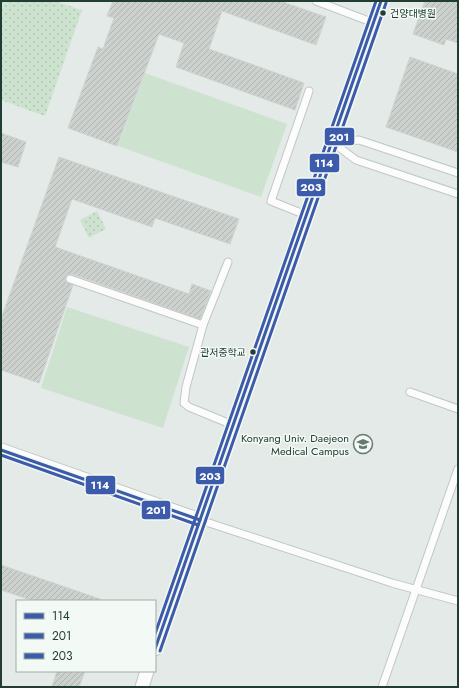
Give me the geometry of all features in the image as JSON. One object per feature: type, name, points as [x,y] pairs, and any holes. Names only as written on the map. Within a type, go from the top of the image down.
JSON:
[{"type":"street","points":[[156,646],[381,1]]},
{"type":"street","points":[[1,450],[200,520]]},
{"type":"street","points":[[142,687],[147,672]]},
{"type":"lane","points":[[316,1],[374,23]]},
{"type":"lane","points":[[306,215],[271,202],[309,91]]},
{"type":"lane","points":[[332,142],[359,140],[458,173]]},
{"type":"lane","points":[[332,142],[356,160],[458,194]]},
{"type":"lane","points":[[228,262],[203,324],[186,387],[184,403],[189,407],[233,425]]},
{"type":"lane","points":[[70,279],[203,324]]},
{"type":"lane","points":[[410,392],[458,409]]},
{"type":"lane","points":[[382,687],[458,469]]},
{"type":"lane","points":[[200,520],[392,583],[458,601]]},
{"type":"green space","points":[[1,1],[55,1],[82,10],[45,116],[1,100]]},
{"type":"green space","points":[[145,73],[287,124],[261,197],[118,146]]},
{"type":"green space","points":[[97,211],[106,229],[89,238],[80,220]]},
{"type":"green space","points":[[67,307],[189,347],[163,428],[41,388]]},
{"type":"building","points":[[113,1],[280,1],[326,17],[316,45],[222,11],[209,49],[304,83],[295,110],[176,67],[184,43],[159,34],[117,146],[68,128],[98,47],[103,49],[114,18],[107,16]]},
{"type":"building","points":[[425,1],[458,1],[458,43],[446,39],[444,45],[413,34]]},
{"type":"building","points":[[410,57],[458,74],[458,152],[386,127]]},
{"type":"building","points":[[1,133],[26,142],[18,167],[1,162]]},
{"type":"building","points":[[59,157],[239,219],[230,244],[155,218],[152,227],[72,199],[55,247],[189,294],[192,284],[211,291],[200,319],[72,274],[67,275],[65,278],[66,282],[73,285],[39,383],[1,370],[1,319]]},
{"type":"building","points":[[1,565],[100,600],[31,600],[1,590]]},
{"type":"building","points":[[57,672],[85,672],[79,687],[52,687]]},
{"type":"transit line","name":"203","points":[[156,631],[376,1]]},
{"type":"transit line","name":"114","points":[[156,646],[381,1]]},
{"type":"transit line","name":"201","points":[[160,651],[386,3]]},
{"type":"transit line","name":"114","points":[[1,450],[200,520]]},
{"type":"transit line","name":"201","points":[[1,455],[198,525]]},
{"type":"place","name":"건양대병원","points":[[383,13]]},
{"type":"place","name":"관저중학교","points":[[253,352]]},
{"type":"place","name":"Konyang Univ. Daejeon Medical Campus","points":[[363,444]]}]
